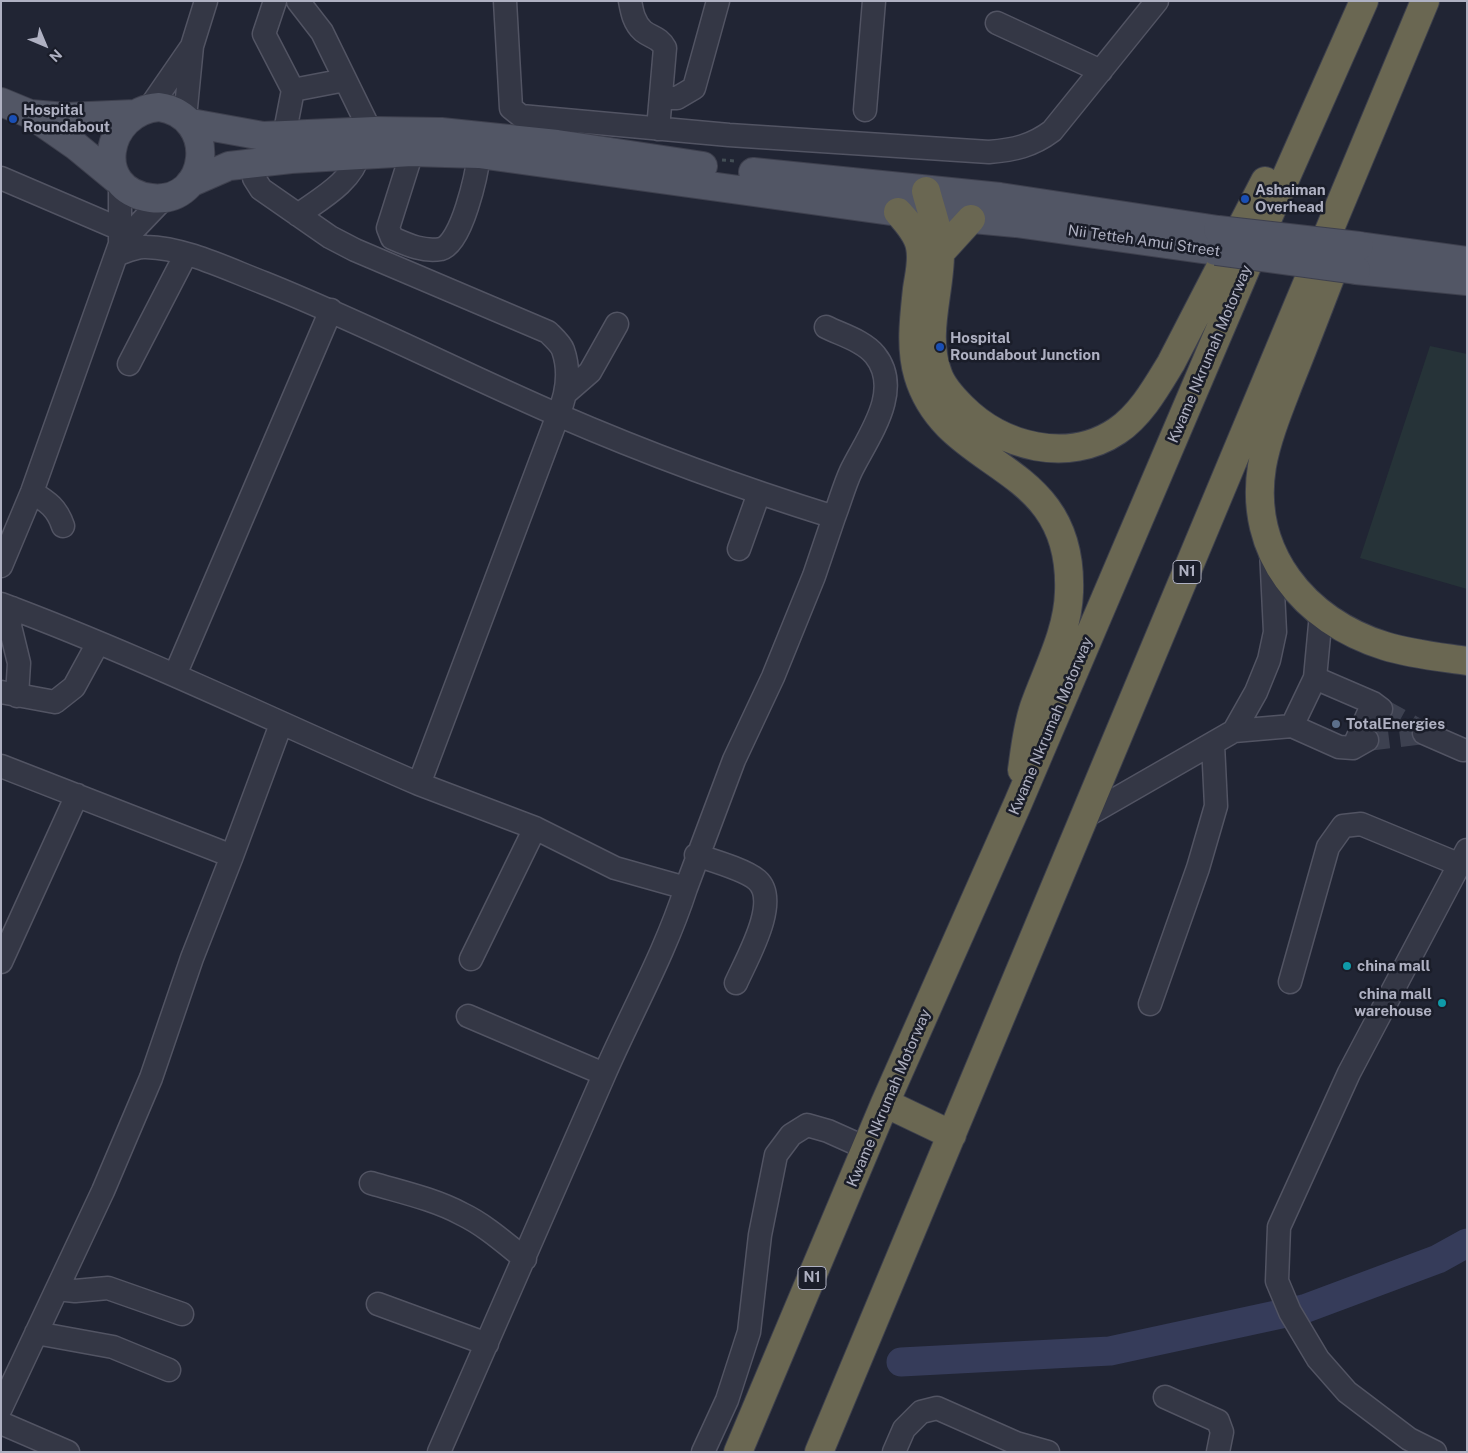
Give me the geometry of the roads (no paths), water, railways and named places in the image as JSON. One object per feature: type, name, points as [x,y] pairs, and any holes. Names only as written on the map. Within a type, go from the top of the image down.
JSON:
[{"type":"highway","points":[[929,203],[940,253],[932,344],[938,375],[955,400],[983,425],[999,435],[1042,448],[1070,449],[1094,442],[1118,430],[1136,413],[1156,388],[1171,363],[1333,45],[1362,1]]},
{"type":"highway","name":"Kwame Nkrumah Motorway","points":[[738,1452],[885,1103],[1018,803],[1362,1]]},
{"type":"highway","points":[[1424,5],[1405,85],[1281,405],[1262,465],[1260,489],[1261,519],[1271,550],[1288,580],[1321,614],[1347,630],[1386,647],[1467,661]]},
{"type":"highway","name":"N1","points":[[819,1452],[1424,5]]},
{"type":"highway","points":[[898,212],[915,234],[920,247],[914,336],[918,374],[926,395],[938,413],[956,432],[1032,490],[1048,509],[1060,528],[1067,547],[1070,572],[1068,612],[1027,731],[1018,803]]},
{"type":"highway","points":[[940,253],[971,219]]},
{"type":"highway","points":[[885,1103],[952,1135]]},
{"type":"main road","points":[[1,102],[30,114],[76,146],[118,182],[141,196],[165,198],[183,190],[190,183],[201,160],[201,146],[198,134],[188,120]]},
{"type":"main road","points":[[30,114],[66,117],[169,108],[188,120],[241,133],[282,136],[375,131],[560,132],[760,173],[929,203]]},
{"type":"main road","points":[[118,182],[112,159],[114,143],[120,129],[142,110]]},
{"type":"main road","points":[[190,183],[229,166],[254,162],[412,152],[479,154],[898,212],[929,203],[1000,197],[1217,240]]},
{"type":"main road","name":"Nii Tetteh Amui Street","points":[[929,203],[971,219],[1102,234],[1217,240],[1358,258],[1467,281]]},
{"type":"main road","points":[[1358,258],[1467,261]]},
{"type":"street","points":[[188,120],[192,46],[206,1]]},
{"type":"street","points":[[275,1],[264,34],[293,90],[286,126],[282,136]]},
{"type":"street","points":[[298,1],[322,32],[367,124],[375,131]]},
{"type":"street","points":[[505,1],[511,108],[521,116],[560,132],[658,129],[990,152],[1006,151],[1038,142],[1052,132],[1157,1]]},
{"type":"street","points":[[630,1],[632,16],[643,31],[660,40],[664,48],[662,98],[658,129]]},
{"type":"street","points":[[662,98],[677,98],[694,88],[718,1]]},
{"type":"street","points":[[866,110],[874,1]]},
{"type":"street","points":[[997,22],[1101,70]]},
{"type":"street","points":[[142,110],[192,46]]},
{"type":"street","points":[[293,90],[345,80]]},
{"type":"street","points":[[412,152],[388,228],[392,238],[416,248],[442,249],[451,243],[459,229],[478,168],[479,154]]},
{"type":"street","points":[[298,215],[342,182],[356,165],[359,154]]},
{"type":"street","points":[[254,162],[257,185],[330,237],[355,250],[548,332],[563,349],[567,372],[567,392],[420,784]]},
{"type":"street","points":[[1,178],[119,243],[186,254],[331,310],[558,415],[759,494],[834,517]]},
{"type":"street","points":[[1,566],[32,492],[119,243],[118,182]]},
{"type":"street","points":[[119,243],[165,198]]},
{"type":"street","points":[[129,364],[186,254]]},
{"type":"street","points":[[175,675],[331,310]]},
{"type":"street","points":[[567,392],[590,372],[618,324]]},
{"type":"street","points":[[439,1452],[525,1259],[604,1074],[679,910],[696,855],[734,760],[780,659],[814,576],[851,471],[865,448],[882,406],[886,376],[883,366],[875,354],[866,346],[826,327]]},
{"type":"street","points":[[32,492],[51,504],[59,515],[63,526]]},
{"type":"street","points":[[739,549],[759,494]]},
{"type":"street","points":[[1234,731],[1256,692],[1270,660],[1275,632],[1271,550]]},
{"type":"street","points":[[7,606],[19,663],[9,694],[55,702],[74,687],[98,643]]},
{"type":"street","points":[[7,606],[175,675],[281,724],[420,784],[535,828],[615,868],[686,888]]},
{"type":"street","points":[[1292,726],[1315,678],[1321,614]]},
{"type":"street","points":[[1086,816],[1120,794],[1234,731],[1292,726],[1339,747],[1360,744],[1377,706],[1315,678]]},
{"type":"street","points":[[1,1408],[103,1191],[150,1078],[192,958],[281,724]]},
{"type":"street","points":[[1424,733],[1463,750]]},
{"type":"street","points":[[1150,1004],[1198,868],[1216,806],[1213,744]]},
{"type":"street","points":[[1,766],[232,856]]},
{"type":"street","points":[[1,962],[77,795]]},
{"type":"street","points":[[1290,982],[1328,847],[1343,826],[1362,824],[1463,857],[1348,1072],[1279,1227],[1276,1254],[1277,1281],[1290,1312],[1318,1359],[1347,1392],[1409,1439],[1435,1452]]},
{"type":"street","points":[[471,959],[535,828]]},
{"type":"street","points":[[696,855],[756,879],[765,890],[764,919],[736,983]]},
{"type":"street","points":[[468,1016],[604,1074]]},
{"type":"street","points":[[704,1452],[727,1400],[749,1332],[760,1235],[776,1155],[791,1135],[807,1125],[828,1131],[866,1148]]},
{"type":"street","points":[[371,1183],[436,1202],[461,1213],[490,1231],[525,1259]]},
{"type":"street","points":[[57,1289],[76,1291],[108,1288],[182,1314]]},
{"type":"street","points":[[378,1304],[487,1344]]},
{"type":"street","points":[[36,1333],[113,1347],[169,1370]]},
{"type":"street","points":[[1165,1397],[1218,1422],[1222,1432],[1218,1452]]},
{"type":"street","points":[[894,1452],[904,1429],[921,1412],[937,1408],[1016,1443],[1048,1452]]},
{"type":"street","points":[[1,1423],[68,1452]]},
{"type":"waterway","points":[[901,1362],[1110,1351],[1304,1309],[1438,1259],[1467,1243]]},
{"type":"tunnel","points":[[1381,709],[1424,733]]},
{"type":"tunnel","points":[[1367,740],[1424,733]]},
{"type":"place","name":"Hospital Roundabout","points":[[13,119]]},
{"type":"place","name":"Ashaiman Overhead","points":[[1245,199]]},
{"type":"place","name":"Hospital Roundabout Junction","points":[[940,347]]},
{"type":"place","name":"TotalEnergies","points":[[1336,724]]},
{"type":"place","name":"china mall","points":[[1347,966]]},
{"type":"place","name":"china mall warehouse","points":[[1442,1003]]}]
